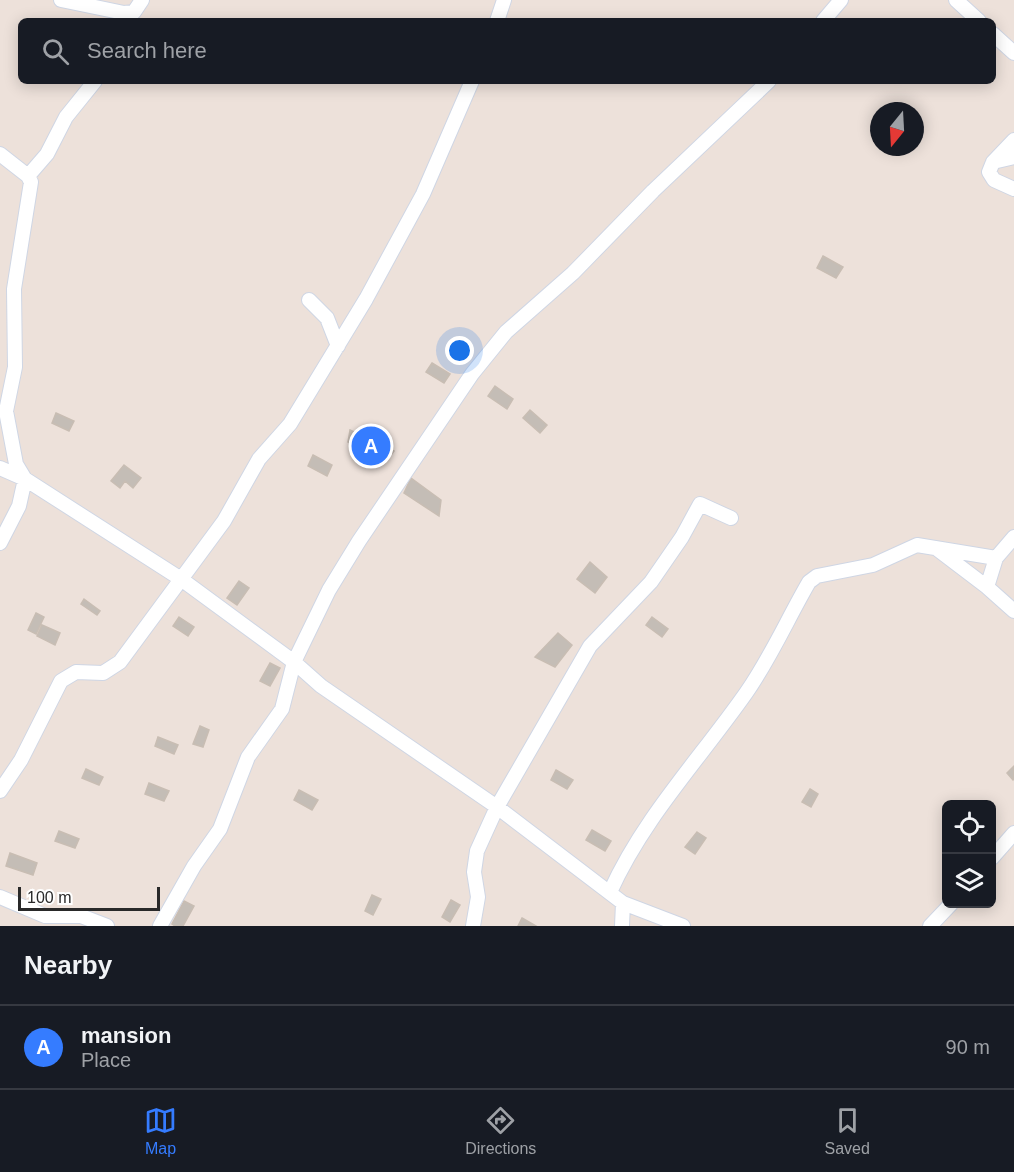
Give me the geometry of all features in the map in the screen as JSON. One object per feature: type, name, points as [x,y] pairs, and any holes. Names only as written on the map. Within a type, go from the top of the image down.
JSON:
[{"type":"street","points":[[61,0],[132,16],[142,0]]},
{"type":"street","points":[[498,18],[504,0]]},
{"type":"street","points":[[826,18],[842,0]]},
{"type":"street","points":[[956,0],[976,18]]},
{"type":"street","points":[[996,37],[1014,53]]},
{"type":"street","points":[[28,176],[47,154],[66,117],[93,84]]},
{"type":"street","points":[[0,791],[21,760],[61,681],[76,672],[103,673],[120,662],[224,521],[259,459],[290,424],[366,299],[423,194],[471,84]]},
{"type":"street","points":[[160,926],[194,866],[220,830],[249,757],[282,709],[294,662],[329,590],[359,541],[472,374],[500,340],[573,273],[653,191],[766,84]]},
{"type":"street","points":[[1014,140],[993,162],[988,172],[994,180],[1014,189]]},
{"type":"street","points":[[0,154],[28,176],[31,188],[14,289],[15,367],[6,411],[16,464],[25,479],[19,506],[0,543]]},
{"type":"street","points":[[993,162],[1014,157]]},
{"type":"street","points":[[309,300],[327,318],[338,346]]},
{"type":"street","points":[[0,468],[25,479],[181,579],[294,662],[321,686],[497,807],[623,903],[683,926]]},
{"type":"street","points":[[473,926],[478,897],[474,872],[477,851],[497,807],[590,646],[651,582],[682,537],[700,504],[731,518]]},
{"type":"street","points":[[987,587],[996,558],[1014,537]]},
{"type":"street","points":[[610,892],[630,850],[656,810],[747,692],[809,582],[817,576],[873,565],[917,545],[996,558]]},
{"type":"street","points":[[933,546],[987,587],[1014,611]]},
{"type":"street","points":[[996,854],[1014,833]]},
{"type":"street","points":[[0,897],[45,916],[81,916],[107,926]]},
{"type":"street","points":[[621,926],[623,903]]},
{"type":"street","points":[[930,926],[946,908]]},
{"type":"building","points":[[823,256],[843,267],[836,278],[817,268]]},
{"type":"building","points":[[432,363],[450,374],[444,383],[426,372]]},
{"type":"building","points":[[495,386],[513,399],[507,409],[488,396]]},
{"type":"building","points":[[530,410],[547,425],[540,433],[523,418]]},
{"type":"building","points":[[56,413],[74,421],[69,431],[52,423]]},
{"type":"building","points":[[350,430],[394,451],[387,460],[348,442]]},
{"type":"building","points":[[313,455],[332,465],[327,476],[308,466]]},
{"type":"building","points":[[124,465],[141,478],[133,488],[125,481],[120,488],[111,481]]},
{"type":"building","points":[[411,478],[441,500],[439,516],[404,493]]},
{"type":"building","points":[[590,562],[607,577],[595,593],[577,579]]},
{"type":"building","points":[[239,581],[249,588],[237,605],[227,598]]},
{"type":"building","points":[[84,599],[100,611],[97,615],[81,604]]},
{"type":"building","points":[[36,613],[44,617],[36,634],[28,630]]},
{"type":"building","points":[[179,617],[194,627],[188,636],[173,626]]},
{"type":"building","points":[[652,617],[668,629],[662,637],[646,625]]},
{"type":"building","points":[[42,625],[60,633],[55,645],[37,636]]},
{"type":"building","points":[[558,633],[572,645],[555,667],[535,657]]},
{"type":"building","points":[[270,663],[280,668],[270,686],[260,681]]},
{"type":"building","points":[[200,726],[209,730],[203,747],[193,744]]},
{"type":"building","points":[[158,737],[178,745],[174,754],[155,746]]},
{"type":"building","points":[[1014,766],[1014,779],[1013,780],[1007,773]]},
{"type":"building","points":[[86,769],[103,777],[99,785],[82,778]]},
{"type":"building","points":[[556,770],[573,780],[567,789],[551,780]]},
{"type":"building","points":[[149,783],[169,791],[164,801],[145,794]]},
{"type":"building","points":[[810,789],[818,794],[811,807],[802,802]]},
{"type":"building","points":[[299,790],[318,800],[312,810],[294,800]]},
{"type":"building","points":[[592,830],[611,841],[605,851],[586,840]]},
{"type":"building","points":[[59,831],[79,839],[75,848],[55,841]]},
{"type":"building","points":[[697,832],[706,838],[695,854],[685,847]]},
{"type":"building","points":[[10,853],[37,863],[33,875],[6,866]]},
{"type":"building","points":[[372,895],[381,899],[373,915],[365,911]]},
{"type":"building","points":[[451,900],[460,905],[450,922],[442,917]]},
{"type":"building","points":[[184,901],[194,906],[183,926],[175,926],[172,924]]},
{"type":"building","points":[[522,918],[536,926],[518,926]]},
{"type":"place","name":"mansion","points":[[371,446]]}]
